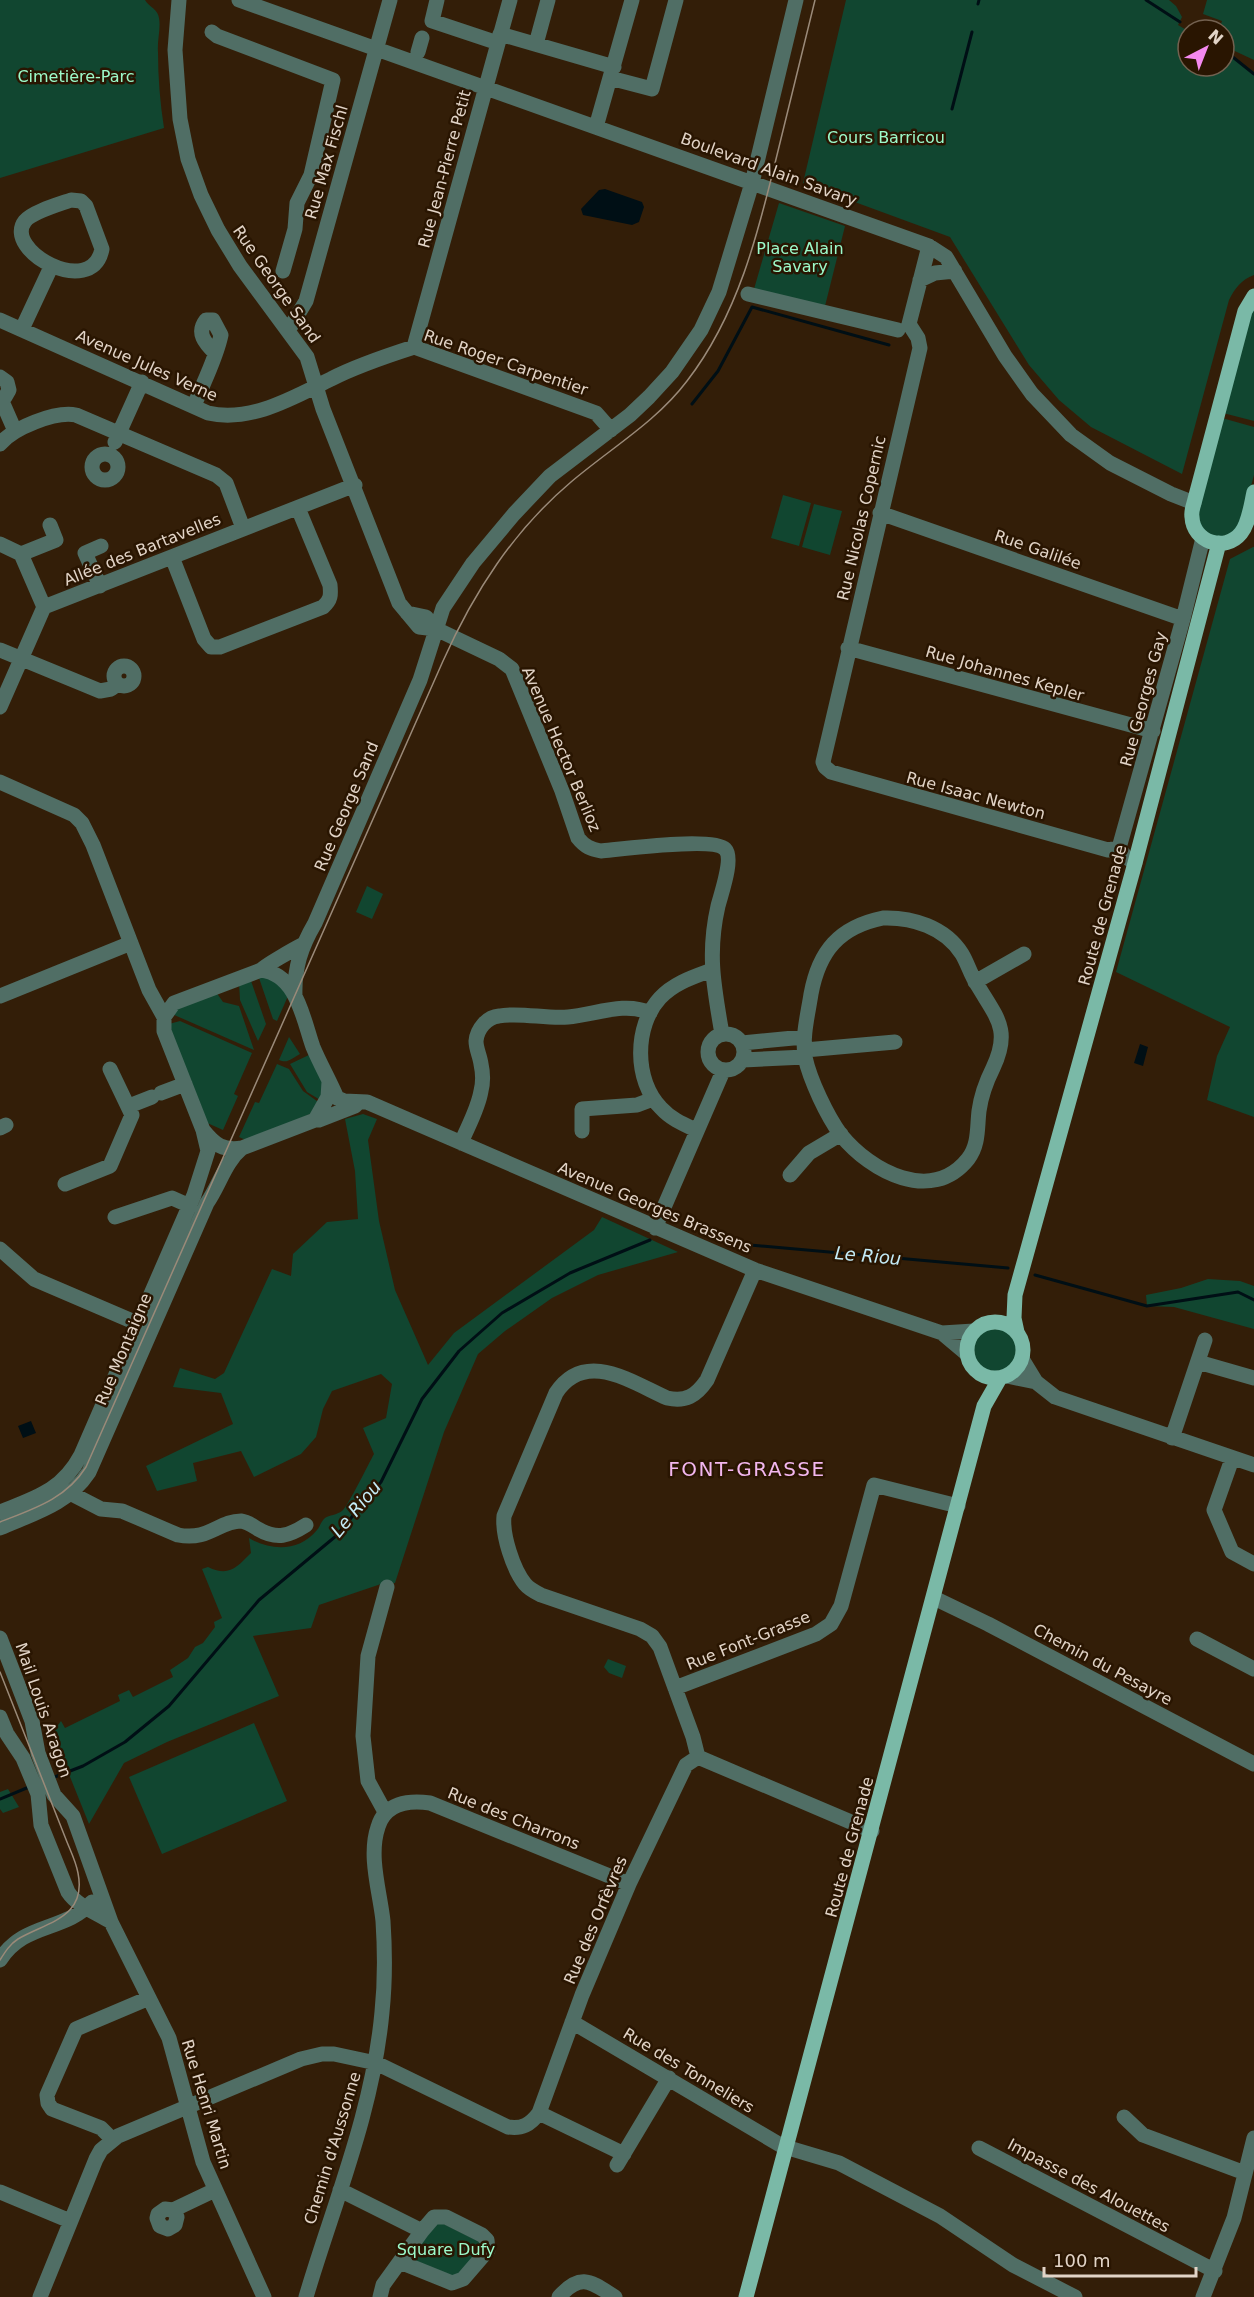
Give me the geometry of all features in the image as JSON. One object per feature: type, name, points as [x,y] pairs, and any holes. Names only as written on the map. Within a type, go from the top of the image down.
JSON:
[{"type":"main road","points":[[1254,296],[1245,311],[1191,515],[1193,525],[1203,538],[1219,543],[1234,539],[1249,531],[1254,492]]},
{"type":"main road","name":"Route de Grenade","points":[[1015,1295],[1135,863],[1219,543]]},
{"type":"main road","points":[[994,1322],[1009,1307],[1015,1295]]},
{"type":"main road","points":[[984,1406],[1004,1377],[1017,1369],[1022,1359],[1023,1346],[1014,1318],[1015,1295]]},
{"type":"main road","points":[[1004,1377],[988,1378],[977,1372],[970,1364],[967,1354],[968,1341],[974,1331],[985,1323],[1006,1324],[1017,1332]]},
{"type":"main road","points":[[977,1372],[984,1406]]},
{"type":"main road","name":"Route de Grenade","points":[[746,2297],[984,1406]]},
{"type":"street","name":"Rue George Sand","points":[[179,0],[175,50],[180,119],[188,159],[201,195],[218,230],[240,266],[307,357],[325,415],[355,485],[399,603],[419,627],[436,630],[420,680],[315,923],[302,945],[296,973],[296,996]]},
{"type":"street","name":"Boulevard Alain Savary","points":[[239,0],[929,246],[946,257],[1005,356],[1032,394],[1071,435],[1110,463],[1194,503]]},
{"type":"street","name":"Rue Max Fischl","points":[[288,331],[306,301],[390,0]]},
{"type":"street","points":[[437,0],[432,21],[499,38],[536,44],[652,89],[676,0]]},
{"type":"street","name":"Rue Jean-Pierre Petit","points":[[414,347],[510,0]]},
{"type":"street","points":[[536,44],[548,0]]},
{"type":"street","points":[[596,127],[632,0]]},
{"type":"street","points":[[436,630],[443,609],[473,563],[514,514],[550,476],[630,415],[672,372],[701,330],[719,292],[752,183],[796,0]]},
{"type":"street","points":[[212,32],[333,80],[311,175],[297,203],[295,229],[283,272]]},
{"type":"street","points":[[71,200],[81,201],[86,206],[102,249],[101,256],[87,268],[63,270],[51,267],[37,257],[25,243],[21,230],[24,221],[71,200]]},
{"type":"street","points":[[748,294],[903,327],[920,280],[929,246]]},
{"type":"street","points":[[22,329],[51,267]]},
{"type":"street","points":[[920,280],[935,273],[955,271]]},
{"type":"street","name":"Avenue Jules Verne","points":[[0,320],[214,414],[233,416],[250,413],[316,387]]},
{"type":"street","name":"Rue Nicolas Copernic","points":[[825,767],[823,755],[920,348],[918,338],[903,327]]},
{"type":"street","name":"Rue Roger Carpentier","points":[[316,387],[330,379],[414,347],[590,410],[599,416],[611,430]]},
{"type":"street","points":[[194,406],[215,353]]},
{"type":"street","points":[[0,376],[9,386],[8,393],[1,399],[15,431]]},
{"type":"street","points":[[109,454],[142,382]]},
{"type":"street","points":[[0,444],[7,435],[15,431],[68,413],[216,475],[226,483],[243,528]]},
{"type":"street","name":"Allée des Bartavelles","points":[[44,607],[355,485]]},
{"type":"street","points":[[172,557],[204,639],[211,647],[220,647],[324,607],[329,602],[330,585],[298,508]]},
{"type":"street","name":"Rue Galilée","points":[[880,513],[1183,619]]},
{"type":"street","points":[[21,554],[56,540],[50,525]]},
{"type":"street","name":"Rue Georges Gay","points":[[1119,848],[1153,731],[1203,538]]},
{"type":"street","points":[[0,544],[21,554],[44,607],[0,707]]},
{"type":"street","points":[[100,585],[85,553],[101,546]]},
{"type":"street","name":"Avenue Hector Berlioz","points":[[436,630],[499,659],[512,669],[562,790],[578,838],[583,844],[602,851],[705,843],[722,846],[726,850],[729,862],[711,940],[712,970],[722,1034]]},
{"type":"street","name":"Rue Johannes Kepler","points":[[848,648],[1153,731]]},
{"type":"street","points":[[0,650],[100,691],[111,689],[118,684]]},
{"type":"street","name":"Rue Isaac Newton","points":[[825,767],[831,772],[886,789],[1108,850],[1119,848]]},
{"type":"street","points":[[0,782],[62,808],[82,823],[93,845],[149,990],[164,1017],[164,1031],[203,1130],[213,1142],[221,1148],[231,1150],[242,1148],[319,1120],[356,1102]]},
{"type":"street","points":[[1119,848],[1135,863]]},
{"type":"street","points":[[901,918],[939,931],[961,952],[975,982],[1002,1027],[997,1060],[983,1093],[977,1137],[969,1157],[950,1176],[936,1181],[922,1182],[905,1179],[854,1149],[841,1134],[818,1092],[805,1048],[817,970],[827,951],[850,929],[866,922],[901,918]]},
{"type":"street","points":[[0,996],[131,943]]},
{"type":"street","points":[[261,970],[263,966],[282,958],[302,945]]},
{"type":"street","points":[[975,982],[1024,954]]},
{"type":"street","points":[[155,999],[174,1003],[261,970],[279,976],[296,996],[314,1048],[328,1078],[328,1097],[315,1120]]},
{"type":"street","points":[[696,1130],[670,1117],[653,1099],[642,1067],[641,1041],[655,1004],[671,988],[712,970]]},
{"type":"street","points":[[164,1017],[174,1003]]},
{"type":"street","points":[[461,1143],[482,1090],[476,1041],[485,1022],[492,1017],[500,1015],[567,1017],[592,1015],[625,1008],[636,1008],[650,1013]]},
{"type":"street","points":[[722,1034],[737,1037],[742,1043],[743,1060],[738,1067],[723,1071],[711,1063],[708,1049],[715,1037],[722,1034]]},
{"type":"street","points":[[743,1060],[805,1048],[896,1042]]},
{"type":"street","points":[[742,1043],[805,1048]]},
{"type":"street","points":[[64,1184],[110,1166],[132,1115],[110,1069]]},
{"type":"street","points":[[655,1228],[723,1071]]},
{"type":"street","name":"Avenue Georges Brassens","points":[[328,1078],[337,1098],[344,1101],[367,1102],[755,1270],[942,1333],[967,1354]]},
{"type":"street","points":[[129,1106],[185,1084]]},
{"type":"street","points":[[582,1131],[582,1108],[637,1105],[653,1099]]},
{"type":"street","name":"Rue Montaigne","points":[[0,1512],[50,1491],[74,1467],[81,1455],[190,1206],[208,1150],[203,1130]]},
{"type":"street","points":[[790,1175],[808,1153],[841,1134]]},
{"type":"street","name":"Rue Montaigne","points":[[0,1528],[50,1508],[72,1494],[93,1466],[207,1203],[217,1189],[229,1161],[242,1148]]},
{"type":"street","points":[[114,1217],[172,1198],[190,1206]]},
{"type":"street","points":[[0,1250],[34,1279],[139,1324]]},
{"type":"street","points":[[755,1270],[707,1380],[699,1392],[690,1398],[675,1400],[667,1398],[608,1373],[595,1370],[576,1374],[561,1385],[551,1403],[504,1516],[504,1534],[519,1574],[527,1586],[541,1595],[640,1629],[652,1636],[660,1647],[693,1737],[698,1757],[872,1831]]},
{"type":"street","name":"Avenue Georges Brassens","points":[[942,1333],[974,1331]]},
{"type":"street","points":[[1172,1438],[1205,1340]]},
{"type":"street","points":[[1022,1359],[1036,1382],[1055,1397],[1254,1465]]},
{"type":"street","points":[[1198,1362],[1254,1378]]},
{"type":"street","points":[[1004,1377],[1036,1382]]},
{"type":"street","points":[[1232,1459],[1214,1510],[1232,1552],[1254,1564]]},
{"type":"street","name":"Rue Font-Grasse","points":[[675,1688],[816,1634],[831,1624],[841,1606],[874,1485],[958,1506]]},
{"type":"street","points":[[72,1494],[101,1509],[122,1511],[187,1537],[204,1535],[239,1521],[248,1523],[265,1533],[281,1537],[306,1525]]},
{"type":"street","points":[[386,1812],[368,1781],[363,1736],[368,1656],[387,1587]]},
{"type":"street","name":"Chemin du Pesayre","points":[[934,1598],[1254,1764]]},
{"type":"street","name":"Mail Louis Aragon","points":[[0,1638],[32,1721],[38,1753],[46,1774],[54,1794],[73,1816],[111,1922]]},
{"type":"street","points":[[1197,1639],[1254,1669]]},
{"type":"street","name":"Mail Louis Aragon","points":[[0,1717],[7,1734],[23,1758],[38,1794],[41,1824],[71,1897]]},
{"type":"street","name":"Rue des Orfèvres","points":[[539,2113],[572,2022],[629,1884],[686,1765],[698,1757]]},
{"type":"street","name":"Rue des Charrons","points":[[386,1812],[406,1802],[430,1803],[629,1884]]},
{"type":"street","name":"Chemin d'Aussonne","points":[[306,2297],[365,2110],[376,2064],[383,2012],[384,1968],[383,1923],[374,1853],[378,1825],[386,1812]]},
{"type":"street","points":[[0,1960],[18,1939],[76,1916],[87,1907],[99,1890]]},
{"type":"street","points":[[0,1950],[15,1935],[57,1916],[71,1897],[75,1902],[111,1922]]},
{"type":"street","name":"Rue Henri Martin","points":[[111,1922],[169,2038],[197,2145],[264,2297]]},
{"type":"street","points":[[112,2139],[101,2128],[52,2109],[47,2096],[76,2029],[149,1998]]},
{"type":"street","name":"Rue des Tonneliers","points":[[572,2022],[787,2147],[839,2163],[940,2216],[999,2256],[1076,2297]]},
{"type":"street","points":[[40,2297],[96,2159],[112,2139],[311,2056],[334,2054],[376,2064],[508,2127],[517,2128],[527,2125],[539,2113],[620,2159],[669,2078]]},
{"type":"street","points":[[1124,2117],[1143,2136],[1245,2173]]},
{"type":"street","points":[[1203,2297],[1234,2218],[1254,2138]]},
{"type":"street","name":"Impasse des Alouettes","points":[[979,2148],[1215,2271]]},
{"type":"street","points":[[173,2210],[215,2190]]},
{"type":"street","points":[[340,2190],[422,2231]]},
{"type":"street","points":[[0,2192],[70,2221]]},
{"type":"street","points":[[380,2297],[383,2285],[422,2231],[434,2217],[446,2217],[482,2235],[487,2240],[488,2250],[464,2279],[452,2283],[400,2262]]},
{"type":"street","points":[[559,2297],[575,2282],[583,2281],[615,2297]]},
{"type":"green space","name":"Cimetière-Parc","points":[[0,0],[145,0],[157,12],[159,18],[158,71],[164,128],[0,178]]},
{"type":"green space","name":"Cours Barricou","points":[[846,0],[1169,0],[1176,6],[1182,17],[1176,18],[1176,78],[1236,78],[1236,60],[1254,72],[1254,275],[1239,285],[1229,300],[1182,474],[1091,427],[1059,400],[1029,365],[950,237],[803,183]]},
{"type":"green space","points":[[1207,0],[1254,0],[1254,60],[1236,52],[1236,18],[1214,18],[1203,14]]},
{"type":"green space","name":"Place Alain Savary","points":[[779,203],[845,226],[825,306],[754,289]]},
{"type":"green space","points":[[1254,303],[1254,421],[1223,413]]},
{"type":"green space","points":[[1222,418],[1254,427],[1254,475],[1237,531],[1218,538],[1201,530],[1197,510]]},
{"type":"green space","points":[[783,495],[811,503],[799,546],[771,538]]},
{"type":"green space","points":[[814,504],[842,511],[830,555],[802,547]]},
{"type":"green space","points":[[1254,547],[1254,1117],[1207,1100],[1217,1056],[1230,1027],[1116,972],[1230,559]]},
{"type":"green space","points":[[367,886],[383,894],[372,919],[356,912]]},
{"type":"green space","points":[[258,975],[274,978],[288,996],[277,1021],[273,1019]]},
{"type":"green space","points":[[250,978],[266,1024],[258,1041],[240,1000],[239,983]]},
{"type":"green space","points":[[216,992],[223,1002],[239,1006],[254,1050],[172,1014],[175,1009]]},
{"type":"green space","points":[[180,1021],[252,1053],[234,1094],[238,1096],[223,1130],[205,1122],[169,1024]]},
{"type":"green space","points":[[289,1037],[300,1054],[287,1061],[279,1060]]},
{"type":"green space","points":[[311,1054],[322,1081],[322,1101],[307,1092],[290,1064]]},
{"type":"green space","points":[[277,1064],[289,1069],[303,1091],[321,1104],[317,1111],[248,1141],[239,1137],[255,1102],[259,1103]]},
{"type":"green space","points":[[363,1114],[377,1119],[368,1140],[379,1221],[395,1290],[428,1365],[454,1333],[594,1230],[602,1217],[678,1252],[598,1275],[552,1298],[505,1331],[478,1354],[444,1432],[395,1583],[381,1584],[319,1605],[311,1628],[253,1636],[279,1696],[167,1742],[124,1763],[89,1824],[54,1737],[50,1736],[61,1721],[65,1728],[120,1701],[118,1695],[129,1690],[133,1697],[173,1677],[170,1670],[188,1658],[195,1647],[203,1643],[215,1627],[214,1622],[222,1618],[202,1569],[208,1567],[227,1571],[236,1567],[251,1553],[249,1538],[266,1545],[284,1547],[293,1546],[310,1537],[325,1518],[345,1508],[374,1454],[363,1428],[386,1418],[392,1384],[381,1374],[332,1391],[323,1409],[316,1437],[301,1454],[254,1477],[241,1451],[193,1463],[197,1481],[157,1491],[146,1466],[233,1424],[221,1393],[173,1387],[180,1368],[215,1379],[224,1373],[272,1269],[291,1276],[293,1254],[327,1222],[358,1219],[355,1171],[345,1119]]},
{"type":"green space","points":[[1208,1279],[1240,1281],[1254,1286],[1254,1329],[1174,1307],[1147,1306],[1146,1295],[1181,1288]]},
{"type":"green space","points":[[995,1329],[1003,1330],[1010,1335],[1015,1342],[1015,1358],[1010,1365],[1003,1370],[995,1371],[987,1370],[980,1365],[975,1358],[974,1350],[975,1342],[980,1335],[987,1330]]},
{"type":"green space","points":[[608,1659],[626,1666],[622,1678],[609,1673],[604,1667]]},
{"type":"green space","points":[[254,1723],[287,1801],[162,1854],[129,1777]]},
{"type":"green space","points":[[8,1789],[19,1807],[3,1813],[0,1809],[0,1792]]},
{"type":"green space","name":"Square Dufy","points":[[436,2220],[484,2244],[458,2278],[413,2264],[409,2255]]},
{"type":"shaded area","points":[[605,189],[642,202],[644,207],[639,222],[632,225],[583,215],[581,209],[599,190]]},
{"type":"shaded area","points":[[1140,1044],[1148,1047],[1143,1066],[1134,1063]]},
{"type":"shaded area","points":[[31,1421],[36,1433],[23,1438],[18,1426]]},
{"type":"waterway","points":[[978,4],[979,0]]},
{"type":"waterway","points":[[1146,0],[1176,19]]},
{"type":"waterway","points":[[952,109],[972,32]]},
{"type":"waterway","points":[[1236,60],[1254,74]]},
{"type":"waterway","points":[[692,404],[718,371],[752,307],[889,345]]},
{"type":"waterway","name":"Le Riou","points":[[52,1778],[83,1766],[125,1742],[169,1706],[259,1600],[336,1536],[381,1482],[422,1399],[459,1351],[502,1313],[570,1273],[650,1240]]},
{"type":"waterway","name":"Le Riou","points":[[727,1243],[1008,1268]]},
{"type":"waterway","name":"Le Riou","points":[[1035,1275],[1147,1306],[1238,1292],[1254,1300]]},
{"type":"waterway","name":"Le Riou","points":[[0,1799],[29,1787]]},
{"type":"tram line","points":[[0,1522],[59,1495],[78,1478],[86,1467],[443,661],[482,587],[513,542],[550,501],[647,422],[675,396],[705,356],[720,329],[754,244],[815,0]]},
{"type":"tram line","points":[[0,1672],[75,1861],[79,1888],[71,1909],[52,1923],[15,1941],[0,1960]]},
{"type":"district","name":"FONT-GRASSE","points":[[747,1469]]}]
